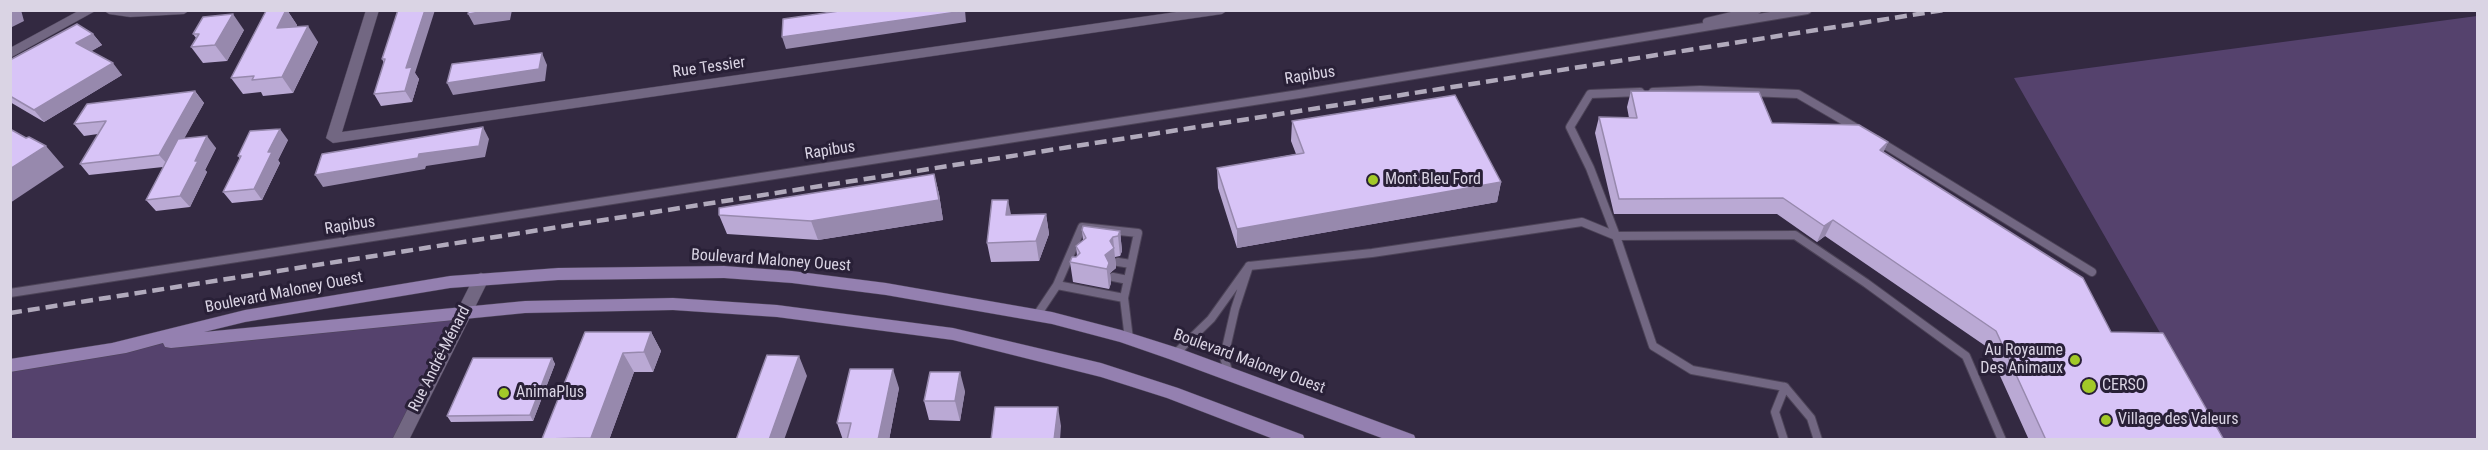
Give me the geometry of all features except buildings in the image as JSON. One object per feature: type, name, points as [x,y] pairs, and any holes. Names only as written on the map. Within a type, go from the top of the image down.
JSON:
[{"type":"main road","name":"Boulevard Maloney Ouest","points":[[116,348],[245,316],[383,292],[481,279],[622,273],[724,272],[792,277],[886,289],[1037,315],[1129,339],[1175,354],[1408,440]]},
{"type":"main road","name":"Boulevard Maloney Ouest","points":[[10,366],[116,348],[463,312],[597,304],[672,304],[777,311],[941,333],[1011,346],[1101,370],[1172,393],[1297,440]]},
{"type":"street","points":[[10,54],[91,10]]},
{"type":"street","points":[[109,10],[130,13],[184,10]]},
{"type":"street","name":"Rue Tessier","points":[[373,10],[333,138],[1222,10]]},
{"type":"street","name":"Rue André-Ménard","points":[[400,440],[481,279]]},
{"type":"lane","name":"Rapibus","points":[[1654,35],[1758,10]]},
{"type":"lane","name":"Rapibus","points":[[10,293],[1299,94],[1807,10]]},
{"type":"lane","points":[[1818,440],[1811,418],[1785,387],[1692,370],[1653,346],[1616,236],[1590,168],[1570,127],[1590,94],[1700,90],[1798,94],[1863,132]]},
{"type":"lane","points":[[1872,137],[2092,272]]},
{"type":"lane","points":[[1175,354],[1211,319],[1249,266],[1372,253],[1582,222],[1616,236],[1795,235],[1866,282],[1966,356],[2002,440]]},
{"type":"lane","points":[[1037,315],[1057,285],[1082,227],[1138,233],[1124,298],[1129,339]]},
{"type":"lane","points":[[1070,254],[1082,256]]},
{"type":"lane","points":[[1118,262],[1131,264]]},
{"type":"lane","points":[[1229,374],[1224,357],[1235,309],[1249,266]]},
{"type":"lane","points":[[1063,269],[1076,271]]},
{"type":"lane","points":[[1113,277],[1128,280]]},
{"type":"lane","points":[[1057,285],[1124,298]]},
{"type":"lane","points":[[1784,440],[1775,412],[1785,387]]},
{"type":"shaded area","points":[[2477,16],[2477,439],[2221,439],[2014,78]]},
{"type":"shaded area","points":[[463,312],[400,439],[11,440],[11,366],[116,348]]},
{"type":"railway","points":[[10,313],[1944,10]]},
{"type":"place","name":"Mont Bleu Ford","points":[[1373,180]]},
{"type":"place","name":"Au Royaume Des Animaux","points":[[2075,360]]},
{"type":"place","name":"CERSO","points":[[2089,386]]},
{"type":"place","name":"AnimaPlus","points":[[504,393]]},
{"type":"place","name":"Village des Valeurs","points":[[2106,420]]}]
